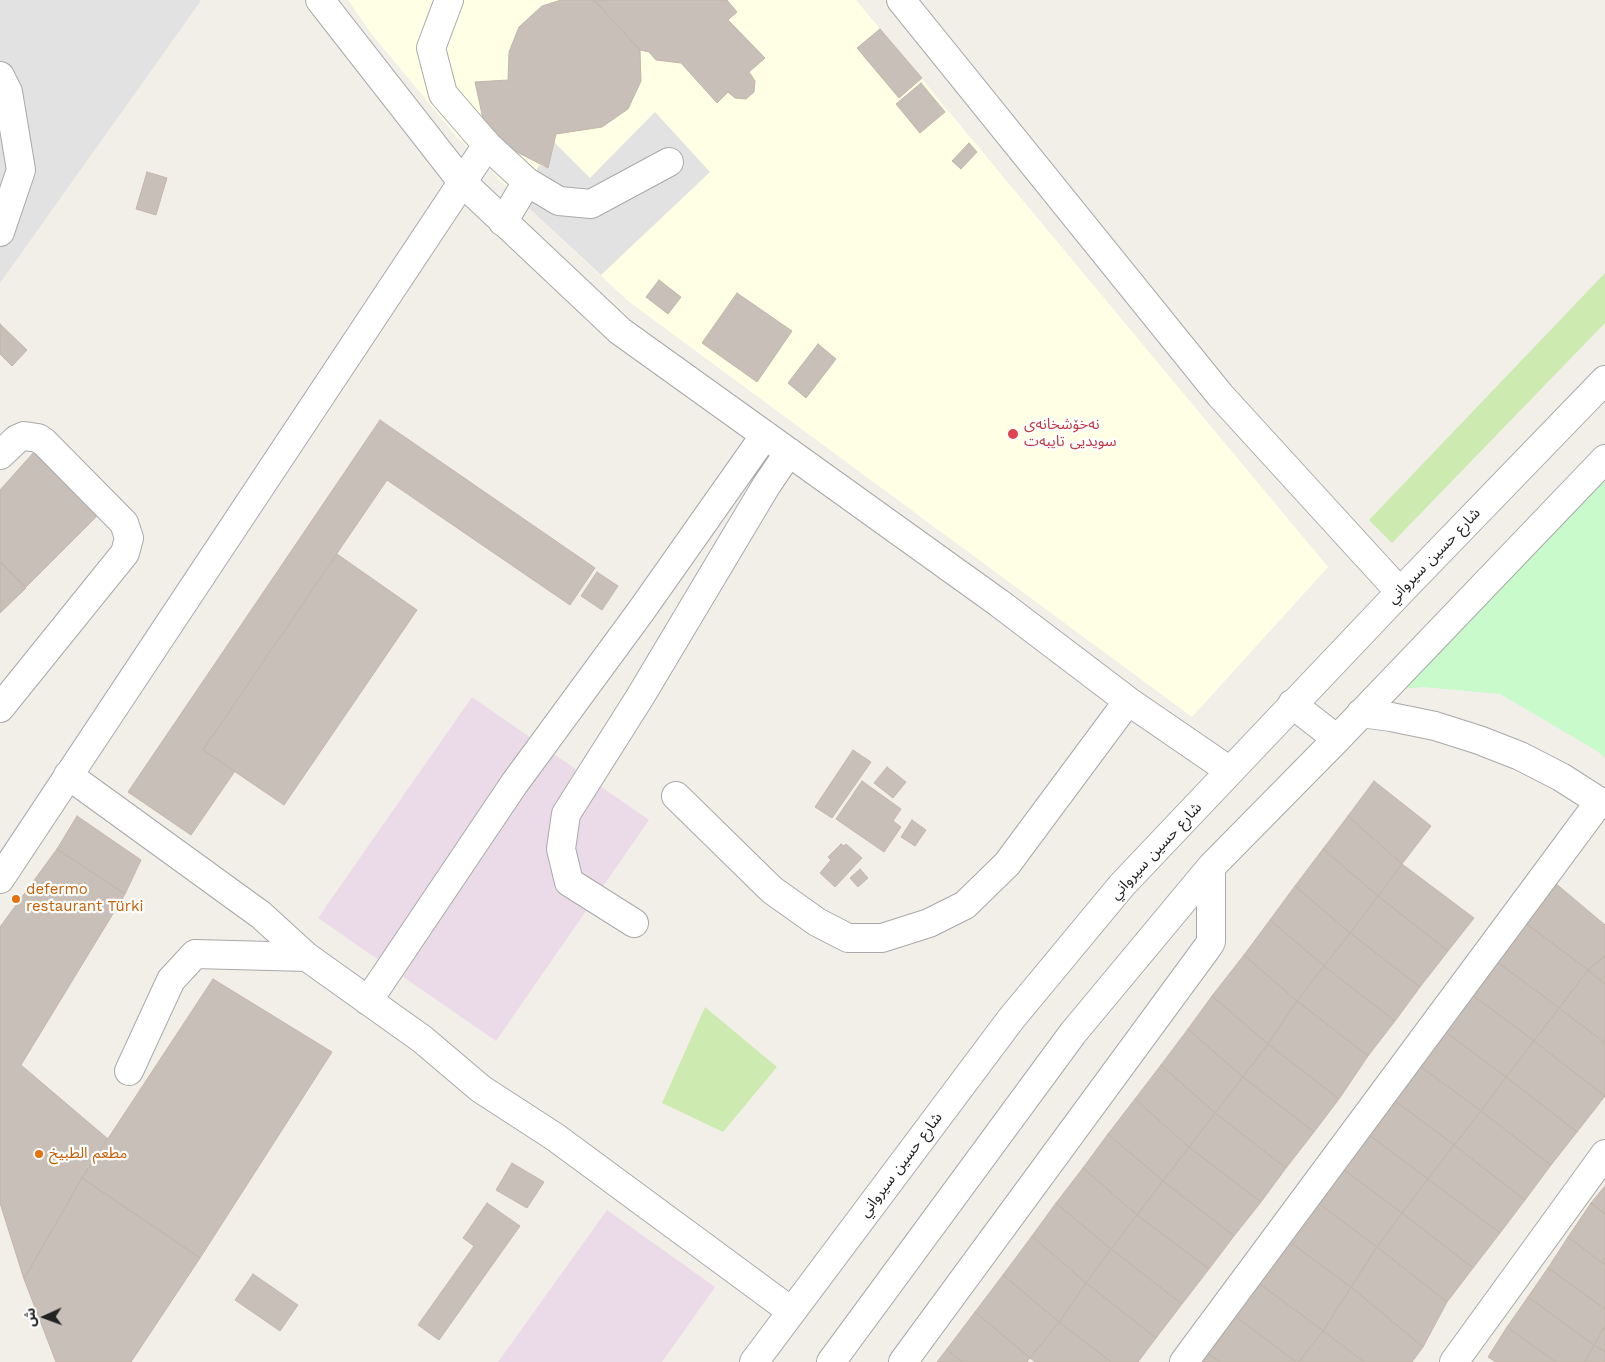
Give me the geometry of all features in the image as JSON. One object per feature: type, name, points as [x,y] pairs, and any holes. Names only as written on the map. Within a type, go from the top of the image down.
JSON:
[{"type":"street","points":[[320,0],[463,183],[620,331],[999,603],[1128,700],[1230,771]]},
{"type":"street","points":[[449,0],[431,48],[443,94],[487,144],[527,182],[559,201],[591,204],[670,162]]},
{"type":"street","points":[[901,0],[1220,395],[1400,592]]},
{"type":"street","points":[[0,76],[8,92],[21,170],[0,232]]},
{"type":"street","points":[[0,879],[463,183],[487,144]]},
{"type":"street","points":[[503,222],[527,182]]},
{"type":"street","name":"شارع حسين سيرواني","points":[[754,1362],[1011,1019],[1122,885],[1292,704],[1605,380]]},
{"type":"street","points":[[368,1001],[514,784],[641,611],[765,435]]},
{"type":"street","points":[[0,455],[17,439],[24,436],[38,438],[124,523],[129,538],[125,553],[0,708]]},
{"type":"street","points":[[634,923],[569,882],[561,849],[566,814],[640,697],[766,486],[789,452]]},
{"type":"street","points":[[831,1362],[1073,1033],[1211,867],[1337,739],[1605,459]]},
{"type":"street","points":[[676,796],[772,890],[817,922],[848,938],[882,938],[929,924],[965,905],[1007,864],[1128,700]]},
{"type":"street","points":[[1292,704],[1337,739]]},
{"type":"street","points":[[1184,1362],[1602,803],[1561,777],[1528,760],[1479,740],[1435,726],[1361,713]]},
{"type":"street","points":[[68,775],[261,915],[307,957],[422,1039],[481,1089],[555,1137],[791,1311]]},
{"type":"street","points":[[903,1362],[1211,942],[1211,867]]},
{"type":"street","points":[[129,1071],[171,980],[195,954],[307,957]]},
{"type":"street","points":[[1458,1360],[1605,1154]]},
{"type":"shaded area","points":[[0,0],[199,0],[200,2],[0,283]]},
{"type":"shaded area","name":"نەخۆشخانەی سویدیی تایبەت","points":[[348,0],[856,0],[1328,567],[1192,717],[628,301],[522,202],[457,137],[370,32]]},
{"type":"shaded area","points":[[655,112],[710,172],[601,275],[522,202],[539,165],[548,168],[554,142],[590,178]]},
{"type":"shaded area","points":[[472,697],[649,820],[496,1041],[318,918]]},
{"type":"shaded area","points":[[607,1210],[715,1287],[662,1362],[498,1362]]},
{"type":"green space","points":[[1605,273],[1605,323],[1392,543],[1369,520]]},
{"type":"green space","points":[[1605,475],[1605,758],[1597,751],[1500,694],[1423,687],[1402,689]]},
{"type":"green space","points":[[705,1007],[777,1067],[723,1132],[662,1103]]},
{"type":"building","points":[[561,0],[594,0],[640,50],[641,81],[628,109],[602,127],[556,134],[548,168],[513,150],[483,119],[475,82],[508,80],[509,52],[519,27],[542,6]]},
{"type":"building","points":[[594,0],[727,0],[737,12],[728,20],[765,58],[749,72],[755,81],[754,92],[746,99],[735,98],[728,92],[717,103],[681,63],[656,60],[649,52],[640,50]]},
{"type":"building","points":[[880,29],[922,78],[899,98],[857,48]]},
{"type":"building","points":[[921,83],[945,112],[920,133],[896,104]]},
{"type":"building","points":[[969,143],[977,152],[961,169],[952,161]]},
{"type":"building","points":[[147,172],[167,178],[156,215],[136,209]]},
{"type":"building","points":[[659,280],[681,297],[668,314],[646,297]]},
{"type":"building","points":[[737,293],[792,331],[757,382],[702,343]]},
{"type":"building","points":[[0,324],[27,350],[12,366],[0,354]]},
{"type":"building","points":[[818,344],[836,359],[806,398],[788,383]]},
{"type":"building","points":[[380,420],[595,568],[570,605],[387,480],[203,750],[235,771],[191,835],[128,792]]},
{"type":"building","points":[[35,451],[98,515],[26,587],[0,561],[0,490]]},
{"type":"building","points":[[337,554],[417,610],[284,805],[203,750]]},
{"type":"building","points":[[0,562],[26,588],[0,613]]},
{"type":"building","points":[[597,572],[618,586],[602,610],[581,596]]},
{"type":"building","points":[[853,750],[871,762],[832,818],[815,807]]},
{"type":"building","points":[[887,767],[906,782],[893,798],[874,783]]},
{"type":"building","points":[[862,781],[901,809],[893,821],[901,827],[884,852],[836,819]]},
{"type":"building","points":[[1374,781],[1431,826],[1402,864],[1348,816]]},
{"type":"building","points":[[77,816],[141,860],[125,894],[57,849]]},
{"type":"building","points":[[1348,816],[1402,864],[1378,896],[1323,849]]},
{"type":"building","points":[[912,820],[926,830],[915,846],[901,837]]},
{"type":"building","points":[[841,844],[844,846],[846,844],[862,858],[835,887],[820,873],[831,860],[828,857]]},
{"type":"building","points":[[57,849],[125,894],[21,1065],[108,1139],[82,1178],[24,1279],[0,1203],[0,927]]},
{"type":"building","points":[[1323,849],[1378,896],[1350,933],[1295,886]]},
{"type":"building","points":[[1402,864],[1474,918],[1448,951],[1378,896]]},
{"type":"building","points":[[860,869],[868,878],[858,887],[850,878]]},
{"type":"building","points":[[1554,882],[1605,925],[1605,956],[1588,970],[1524,922]]},
{"type":"building","points":[[1295,886],[1350,933],[1324,966],[1270,920]]},
{"type":"building","points":[[1378,896],[1448,951],[1420,987],[1350,933]]},
{"type":"building","points":[[1270,920],[1324,966],[1297,1001],[1244,955]]},
{"type":"building","points":[[1524,922],[1588,970],[1559,1008],[1496,961]]},
{"type":"building","points":[[1350,933],[1420,987],[1395,1021],[1324,966]]},
{"type":"building","points":[[1244,955],[1297,1001],[1268,1044],[1212,996]]},
{"type":"building","points":[[1605,956],[1605,984],[1588,970]]},
{"type":"building","points":[[1496,961],[1559,1008],[1534,1041],[1471,994]]},
{"type":"building","points":[[1324,966],[1395,1021],[1368,1056],[1297,1001]]},
{"type":"building","points":[[1588,970],[1605,984],[1605,1043],[1559,1008]]},
{"type":"building","points":[[213,979],[332,1052],[200,1258],[82,1178]]},
{"type":"building","points":[[1471,994],[1534,1041],[1506,1077],[1443,1030]]},
{"type":"building","points":[[1212,996],[1268,1044],[1243,1077],[1188,1029]]},
{"type":"building","points":[[1297,1001],[1368,1056],[1339,1099],[1268,1044]]},
{"type":"building","points":[[1559,1008],[1605,1043],[1605,1096],[1534,1041]]},
{"type":"building","points":[[1188,1029],[1243,1077],[1215,1113],[1161,1065]]},
{"type":"building","points":[[1443,1030],[1506,1077],[1481,1111],[1417,1064]]},
{"type":"building","points":[[1534,1041],[1605,1096],[1577,1132],[1506,1077]]},
{"type":"building","points":[[1268,1044],[1339,1099],[1314,1132],[1243,1077]]},
{"type":"building","points":[[1417,1064],[1481,1111],[1454,1145],[1391,1098]]},
{"type":"building","points":[[1161,1065],[1215,1113],[1189,1147],[1135,1099]]},
{"type":"building","points":[[1243,1077],[1314,1132],[1286,1168],[1215,1113]]},
{"type":"building","points":[[1506,1077],[1577,1132],[1551,1165],[1481,1111]]},
{"type":"building","points":[[1391,1098],[1454,1145],[1428,1179],[1365,1132]]},
{"type":"building","points":[[1135,1099],[1189,1147],[1163,1181],[1108,1134]]},
{"type":"building","points":[[1481,1111],[1551,1165],[1525,1200],[1454,1145]]},
{"type":"building","points":[[1215,1113],[1286,1168],[1261,1202],[1189,1147]]},
{"type":"building","points":[[1365,1132],[1428,1179],[1402,1213],[1339,1166]]},
{"type":"building","points":[[1108,1134],[1163,1181],[1137,1215],[1083,1168]]},
{"type":"building","points":[[1454,1145],[1525,1200],[1500,1233],[1428,1179]]},
{"type":"building","points":[[1189,1147],[1261,1202],[1234,1236],[1163,1181]]},
{"type":"building","points":[[512,1163],[544,1182],[527,1208],[496,1190]]},
{"type":"building","points":[[1339,1166],[1402,1213],[1377,1247],[1314,1200]]},
{"type":"building","points":[[1083,1168],[1137,1215],[1111,1249],[1056,1203]]},
{"type":"building","points":[[82,1178],[200,1258],[131,1362],[56,1362],[24,1279]]},
{"type":"building","points":[[1428,1179],[1500,1233],[1473,1268],[1402,1213]]},
{"type":"building","points":[[1163,1181],[1234,1236],[1209,1269],[1137,1215]]},
{"type":"building","points":[[1605,1186],[1605,1214],[1591,1203]]},
{"type":"building","points":[[1314,1200],[1377,1247],[1351,1287],[1287,1240]]},
{"type":"building","points":[[487,1203],[520,1226],[439,1340],[418,1325],[474,1246],[463,1238]]},
{"type":"building","points":[[1056,1203],[1111,1249],[1086,1283],[1032,1236]]},
{"type":"building","points":[[1591,1203],[1605,1214],[1605,1265],[1568,1237]]},
{"type":"building","points":[[1402,1213],[1473,1268],[1447,1302],[1377,1247]]},
{"type":"building","points":[[1137,1215],[1209,1269],[1182,1304],[1111,1249]]},
{"type":"building","points":[[1032,1236],[1086,1283],[1059,1322],[1003,1275]]},
{"type":"building","points":[[1568,1237],[1605,1265],[1605,1309],[1548,1268]]},
{"type":"building","points":[[1287,1240],[1351,1287],[1323,1331],[1260,1284]]},
{"type":"building","points":[[1377,1247],[1447,1302],[1423,1347],[1351,1287]]},
{"type":"building","points":[[1111,1249],[1182,1304],[1156,1338],[1086,1283]]},
{"type":"building","points":[[1548,1268],[1605,1309],[1605,1326],[1594,1345],[1528,1297]]},
{"type":"building","points":[[253,1274],[298,1305],[280,1331],[235,1300]]},
{"type":"building","points":[[1003,1275],[1059,1322],[1030,1358],[975,1312]]},
{"type":"building","points":[[1086,1283],[1156,1338],[1138,1362],[1111,1362],[1059,1322]]},
{"type":"building","points":[[1260,1284],[1323,1331],[1299,1362],[1296,1362],[1235,1316]]},
{"type":"building","points":[[1351,1287],[1423,1347],[1412,1362],[1364,1362],[1323,1331]]},
{"type":"building","points":[[1528,1297],[1594,1345],[1585,1362],[1556,1362],[1507,1327]]},
{"type":"building","points":[[975,1312],[1030,1358],[1027,1362],[962,1362],[947,1349]]},
{"type":"building","points":[[1235,1316],[1296,1362],[1220,1362],[1207,1353]]},
{"type":"building","points":[[1059,1322],[1111,1362],[1035,1362],[1030,1358]]},
{"type":"building","points":[[1605,1326],[1605,1352],[1594,1345]]},
{"type":"building","points":[[1507,1327],[1556,1362],[1496,1362],[1488,1357]]},
{"type":"building","points":[[1323,1331],[1364,1362],[1299,1362]]},
{"type":"building","points":[[1594,1345],[1605,1352],[1605,1362],[1585,1362]]},
{"type":"building","points":[[947,1349],[962,1362],[937,1362]]},
{"type":"building","points":[[1207,1353],[1220,1362],[1200,1362]]},
{"type":"place","name":"نەخۆشخانەی سویدیی تایبەت","points":[[1013,434]]},
{"type":"place","name":"defermo restaurant Türki","points":[[16,899]]},
{"type":"place","name":"مطعم الطبيخ","points":[[39,1154]]}]
